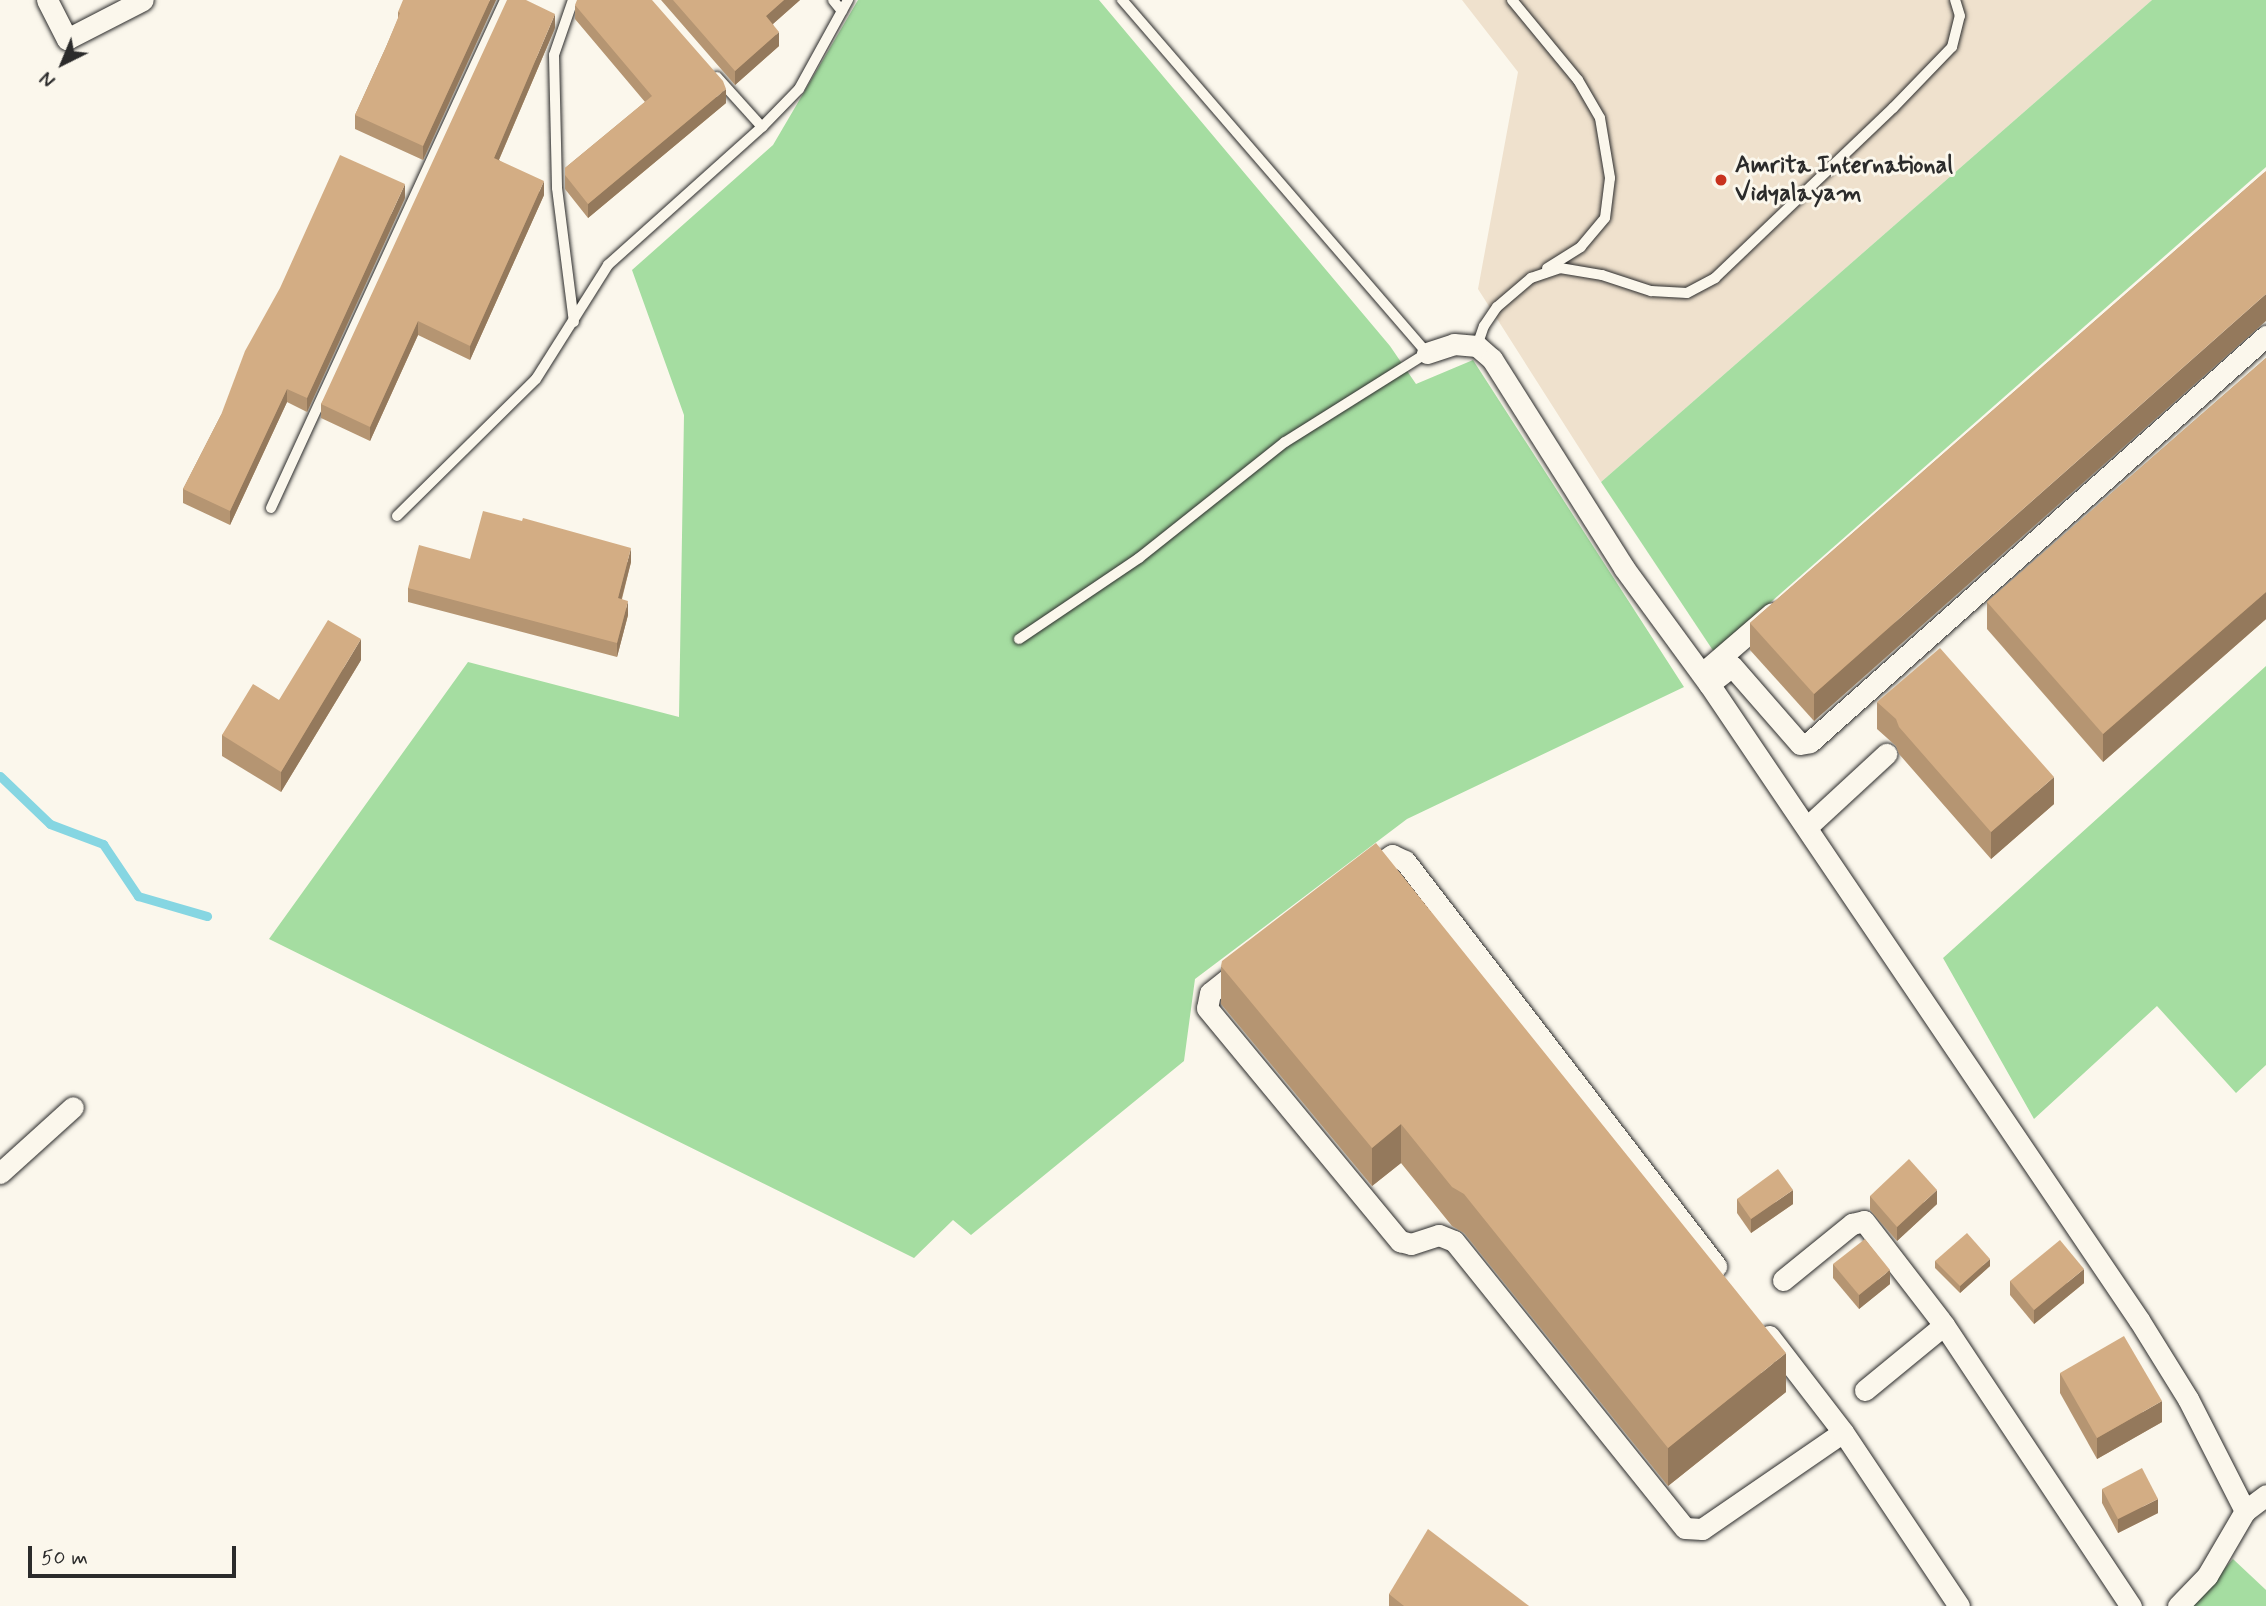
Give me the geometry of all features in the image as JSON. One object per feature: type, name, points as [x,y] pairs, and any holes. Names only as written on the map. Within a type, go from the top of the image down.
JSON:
[{"type":"street","points":[[47,0],[67,39],[143,0]]},
{"type":"street","points":[[1727,661],[1800,744],[1810,742],[2266,336]]},
{"type":"street","points":[[1427,353],[1454,344],[1477,346],[1492,359],[1624,568],[1706,679],[2139,1320],[2188,1399],[2245,1511]]},
{"type":"street","points":[[1706,679],[1786,601]]},
{"type":"street","points":[[1807,827],[1886,754]]},
{"type":"street","points":[[1353,883],[1392,855],[1405,861],[1725,1278]]},
{"type":"street","points":[[1265,951],[1210,993],[1207,1008],[1400,1241],[1411,1244],[1439,1235],[1454,1241],[1685,1528],[1702,1529],[1843,1432]]},
{"type":"street","points":[[0,1173],[73,1107]]},
{"type":"street","points":[[1783,1280],[1852,1224],[1864,1222],[1944,1325],[2131,1606]]},
{"type":"street","points":[[1759,1322],[1843,1432],[1959,1606]]},
{"type":"street","points":[[1866,1390],[1944,1325]]},
{"type":"street","points":[[2178,1606],[2207,1576],[2245,1511],[2266,1495]]},
{"type":"lane","points":[[271,508],[505,0]]},
{"type":"lane","points":[[573,0],[554,55],[557,188],[574,323]]},
{"type":"lane","points":[[833,0],[842,11]]},
{"type":"lane","points":[[397,516],[536,379],[574,323],[608,265],[762,127],[799,89],[848,0]]},
{"type":"lane","points":[[1019,639],[1139,558],[1285,442],[1427,353],[1122,0]]},
{"type":"lane","points":[[1477,346],[1484,326],[1497,307],[1531,278],[1581,247],[1605,218],[1610,178],[1600,118],[1578,79],[1512,0]]},
{"type":"lane","points":[[1531,278],[1560,268],[1602,275],[1651,291],[1687,293],[1715,278],[1893,108],[1952,47],[1960,16],[1955,0]]},
{"type":"lane","points":[[710,68],[762,127]]},
{"type":"shaded area","name":"Amrita International Vidyalayam","points":[[1462,0],[2152,0],[1601,482],[1478,289],[1518,72]]},
{"type":"green space","points":[[858,0],[1099,0],[1390,346],[1416,384],[1473,360],[1684,687],[1407,819],[1195,979],[1184,1061],[971,1235],[953,1220],[914,1258],[269,939],[468,662],[679,717],[684,415],[632,270],[773,145]]},
{"type":"green space","points":[[2152,0],[2266,0],[2266,167],[1714,652],[1601,482]]},
{"type":"green space","points":[[2266,666],[2266,1065],[2236,1093],[2157,1006],[2034,1119],[1943,958]]},
{"type":"green space","points":[[2233,1559],[2266,1590],[2266,1606],[2192,1606]]},
{"type":"building","points":[[403,0],[490,0],[423,146],[355,115],[386,47]]},
{"type":"building","points":[[507,0],[526,0],[555,14],[494,158],[544,181],[470,346],[418,321],[370,427],[321,404]]},
{"type":"building","points":[[577,0],[652,0],[723,81],[726,89],[588,204],[565,175],[565,168],[652,96],[575,5]]},
{"type":"building","points":[[673,0],[784,0],[766,16],[779,32],[735,71]]},
{"type":"building","points":[[340,155],[405,184],[307,398],[287,389],[230,511],[183,489],[221,415],[245,351],[280,288]]},
{"type":"building","points":[[2266,171],[2266,294],[1814,694],[1750,623]]},
{"type":"building","points":[[2266,358],[2266,592],[2103,734],[1987,602]]},
{"type":"building","points":[[483,511],[522,521],[523,518],[631,548],[618,598],[628,601],[617,643],[408,588],[419,545],[470,559]]},
{"type":"building","points":[[328,620],[361,639],[281,772],[222,735],[253,684],[279,700]]},
{"type":"building","points":[[1940,648],[2054,777],[1991,832],[1899,727],[1896,719],[1877,702]]},
{"type":"building","points":[[1376,843],[1786,1353],[1668,1448],[1464,1194],[1452,1187],[1401,1124],[1372,1148],[1221,966],[1222,961]]},
{"type":"building","points":[[1909,1159],[1937,1190],[1897,1227],[1870,1196]]},
{"type":"building","points":[[1778,1169],[1793,1190],[1751,1219],[1737,1199]]},
{"type":"building","points":[[1967,1233],[1990,1259],[1960,1286],[1935,1261]]},
{"type":"building","points":[[1865,1239],[1890,1270],[1859,1295],[1833,1264]]},
{"type":"building","points":[[2060,1240],[2084,1269],[2034,1310],[2010,1281]]},
{"type":"building","points":[[2124,1336],[2162,1401],[2097,1438],[2060,1373]]},
{"type":"building","points":[[2142,1468],[2158,1499],[2118,1519],[2102,1489]]},
{"type":"building","points":[[1428,1529],[1529,1606],[1404,1606],[1389,1594]]},
{"type":"waterway","points":[[0,776],[50,824],[103,844],[138,896],[207,916]]},
{"type":"place","name":"Amrita International Vidyalayam","points":[[1721,180]]}]
